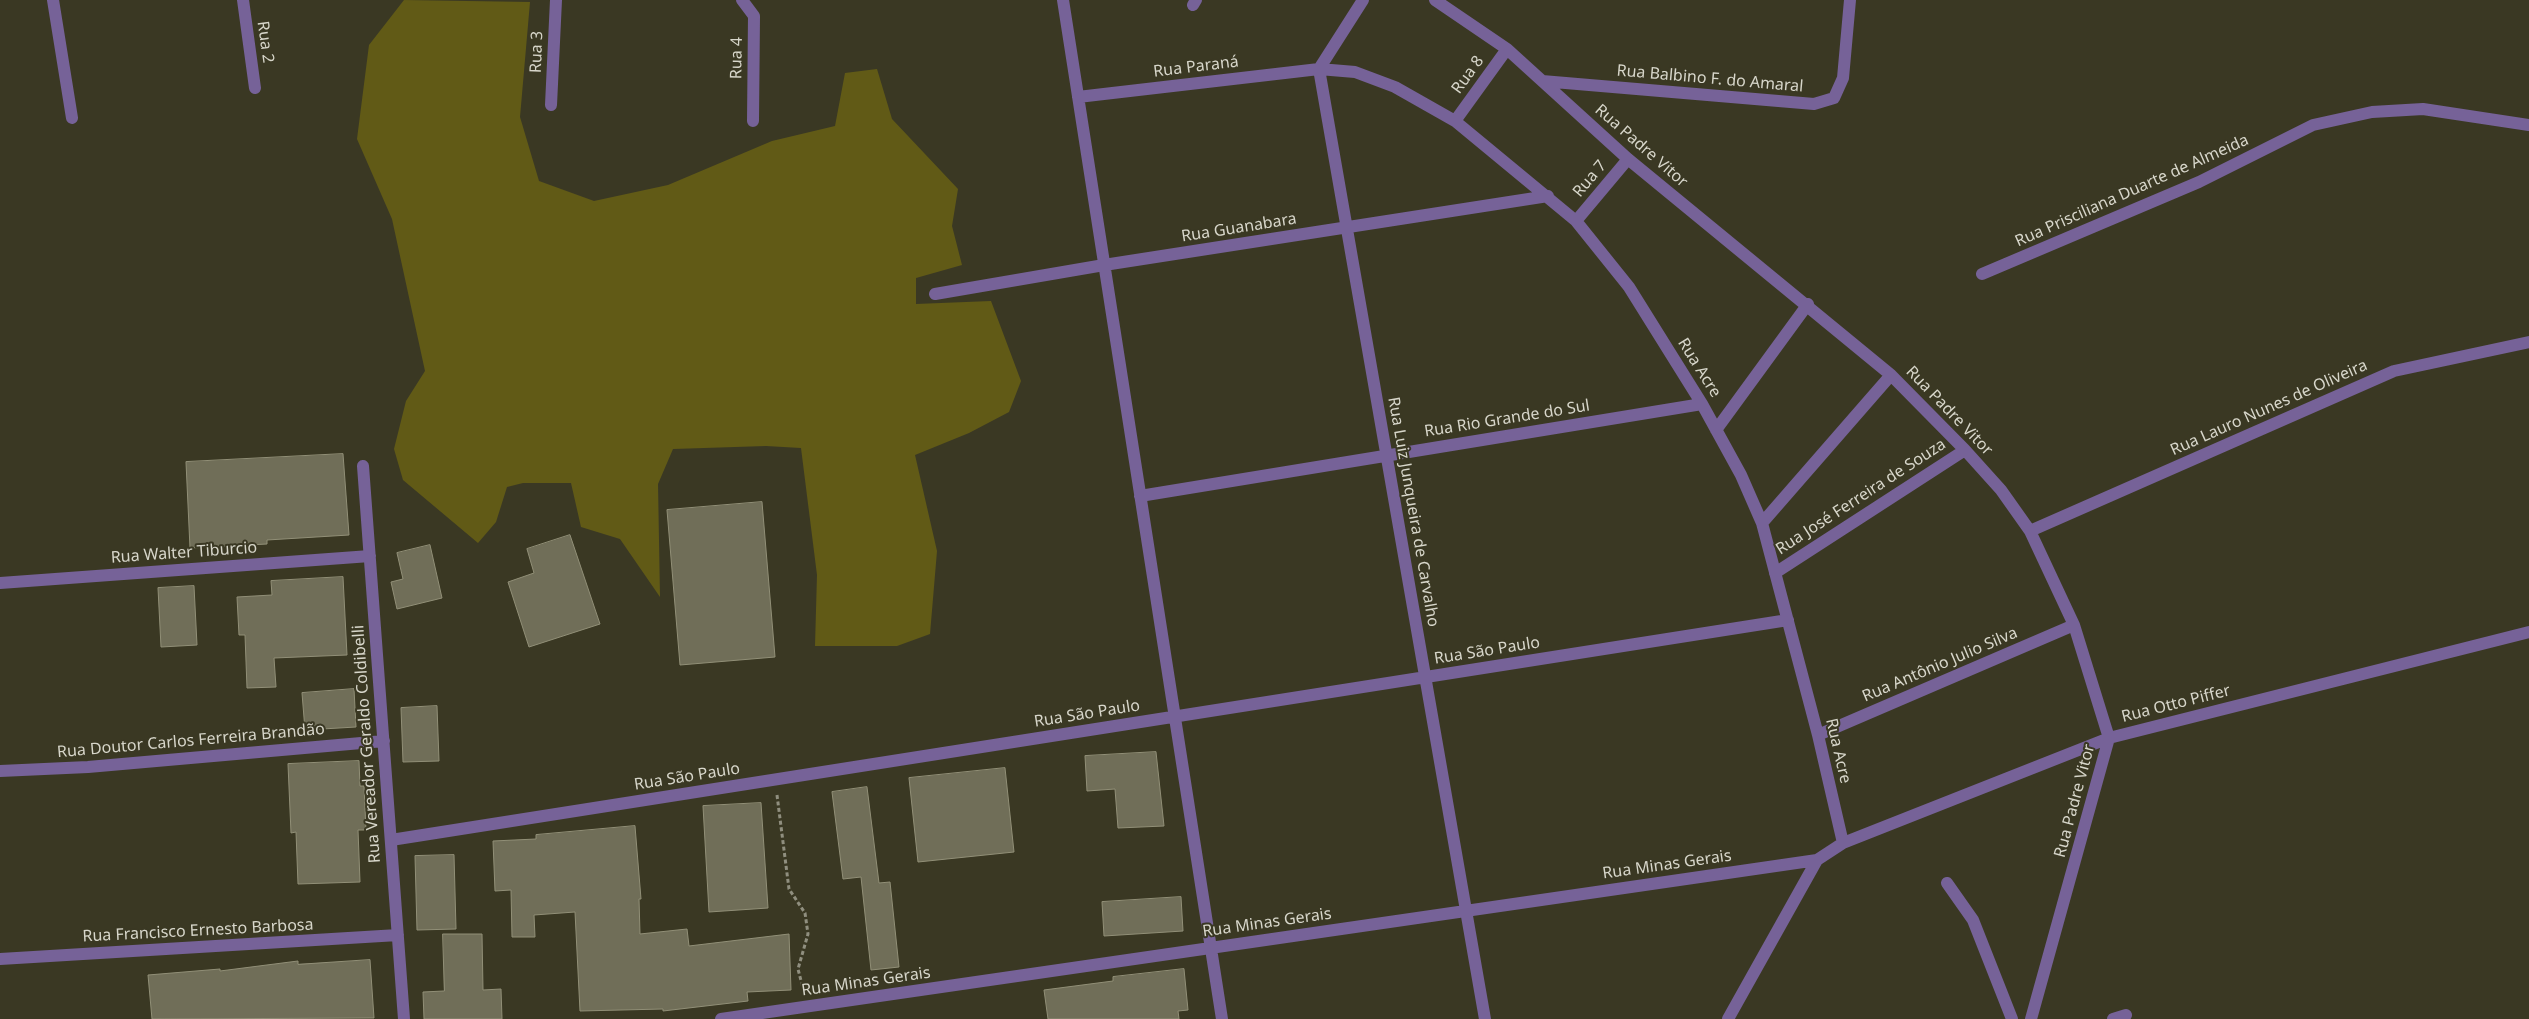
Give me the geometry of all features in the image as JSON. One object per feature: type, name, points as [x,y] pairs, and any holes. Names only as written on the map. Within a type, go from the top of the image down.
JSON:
[{"type":"street","points":[[53,0],[72,118]]},
{"type":"street","name":"Rua 2","points":[[243,0],[255,88]]},
{"type":"street","name":"Rua 3","points":[[551,105],[556,0]]},
{"type":"street","name":"Rua 4","points":[[742,0],[754,16],[753,120]]},
{"type":"street","points":[[1063,0],[1222,1019]]},
{"type":"street","points":[[1319,69],[1363,0]]},
{"type":"street","name":"Rua Padre Vitor","points":[[1435,0],[1507,49],[1628,159],[1808,304],[1891,374],[2001,490],[2030,530],[2074,625],[2109,738],[2031,1019]]},
{"type":"street","name":"Rua Balbino F. do Amaral","points":[[1542,81],[1814,104],[1834,98],[1843,78],[1850,0]]},
{"type":"street","name":"Rua 8","points":[[1454,121],[1507,49]]},
{"type":"street","name":"Rua Paraná","points":[[1078,97],[1319,69]]},
{"type":"street","name":"Rua Acre","points":[[1319,69],[1355,72],[1395,87],[1454,121],[1548,196],[1576,221],[1629,287],[1702,404],[1741,475],[1762,523],[1818,735],[1843,843]]},
{"type":"street","name":"Rua Luiz Junqueira de Carvalho","points":[[1319,69],[1484,1019]]},
{"type":"street","name":"Rua Prisciliana Duarte de Almeida","points":[[1982,274],[2199,182],[2313,125],[2372,112],[2423,108],[2529,125]]},
{"type":"street","name":"Rua 7","points":[[1576,221],[1628,159]]},
{"type":"street","name":"Rua Guanabara","points":[[935,294],[1104,265],[1548,196]]},
{"type":"street","points":[[1716,430],[1808,304]]},
{"type":"street","name":"Rua Lauro Nunes de Oliveira","points":[[2030,530],[2394,371],[2529,342]]},
{"type":"street","points":[[1762,523],[1891,374]]},
{"type":"street","name":"Rua Rio Grande do Sul","points":[[1140,496],[1702,404]]},
{"type":"street","name":"Rua José Ferreira de Souza","points":[[1775,573],[1965,450]]},
{"type":"street","name":"Rua Vereador Geraldo Coldibelli","points":[[363,466],[404,1019]]},
{"type":"street","name":"Rua Walter Tiburcio","points":[[0,583],[370,556]]},
{"type":"street","name":"Rua São Paulo","points":[[391,840],[1788,620]]},
{"type":"street","name":"Rua Antônio Julio Silva","points":[[1818,735],[2074,625]]},
{"type":"street","name":"Rua Otto Piffer","points":[[1817,860],[1843,843],[2109,738],[2529,632]]},
{"type":"street","name":"Rua Doutor Carlos Ferreira Brandão","points":[[0,771],[98,766],[384,741]]},
{"type":"street","points":[[1728,1019],[1817,860]]},
{"type":"street","name":"Rua Minas Gerais","points":[[721,1019],[1817,860]]},
{"type":"street","points":[[1947,883],[1973,920],[2012,1019]]},
{"type":"street","name":"Rua Francisco Ernesto Barbosa","points":[[0,959],[398,935]]},
{"type":"street","points":[[2113,1019],[2126,1015]]},
{"type":"path","points":[[775,779],[789,889],[805,913],[808,934],[798,969],[808,1006]]},
{"type":"shaded area","points":[[404,0],[530,2],[520,117],[539,181],[594,201],[668,185],[772,141],[835,126],[845,73],[877,69],[892,119],[958,189],[952,226],[962,265],[916,278],[916,304],[991,301],[1021,381],[1009,412],[969,433],[915,455],[937,551],[930,634],[897,646],[815,646],[817,575],[801,448],[766,446],[673,449],[658,484],[660,597],[620,539],[581,527],[571,483],[523,483],[507,487],[496,522],[478,543],[403,480],[394,449],[406,401],[425,371],[392,219],[357,139],[369,45]]},
{"type":"building","points":[[343,454],[349,535],[267,540],[267,544],[190,548],[186,462]]},
{"type":"building","points":[[762,502],[775,657],[680,665],[667,510]]},
{"type":"building","points":[[570,535],[600,624],[529,647],[508,582],[534,573],[527,549]]},
{"type":"building","points":[[430,545],[442,598],[397,609],[391,582],[403,579],[397,553]]},
{"type":"building","points":[[343,577],[347,655],[274,658],[276,687],[247,688],[245,635],[239,635],[237,597],[272,595],[271,581]]},
{"type":"building","points":[[194,586],[197,645],[161,647],[158,588]]},
{"type":"building","points":[[354,689],[356,727],[305,730],[302,693]]},
{"type":"building","points":[[437,706],[439,761],[403,762],[401,708]]},
{"type":"building","points":[[1156,752],[1164,826],[1118,828],[1115,789],[1087,791],[1085,756]]},
{"type":"building","points":[[359,761],[360,786],[364,786],[366,830],[358,830],[360,882],[298,884],[296,832],[291,833],[288,764]]},
{"type":"building","points":[[1005,768],[1014,852],[918,862],[909,778]]},
{"type":"building","points":[[867,787],[879,883],[890,882],[899,967],[871,970],[861,877],[843,879],[832,792]]},
{"type":"building","points":[[761,803],[768,908],[709,912],[703,806]]},
{"type":"building","points":[[635,826],[641,899],[639,899],[640,934],[687,929],[689,946],[789,934],[791,990],[747,992],[748,1001],[663,1011],[663,1009],[580,1011],[575,912],[534,915],[535,937],[512,937],[511,890],[495,891],[493,841],[536,839],[536,835]]},
{"type":"building","points":[[454,855],[456,929],[417,930],[415,856]]},
{"type":"building","points":[[1181,897],[1183,931],[1104,936],[1102,902]]},
{"type":"building","points":[[443,934],[482,934],[483,990],[501,989],[502,1019],[424,1019],[423,992],[444,991]]},
{"type":"building","points":[[370,960],[374,1018],[152,1019],[148,975],[220,969],[220,971],[298,961],[298,964]]},
{"type":"building","points":[[1184,969],[1188,1010],[1178,1011],[1179,1019],[1048,1019],[1044,990],[1113,981],[1113,977]]}]
